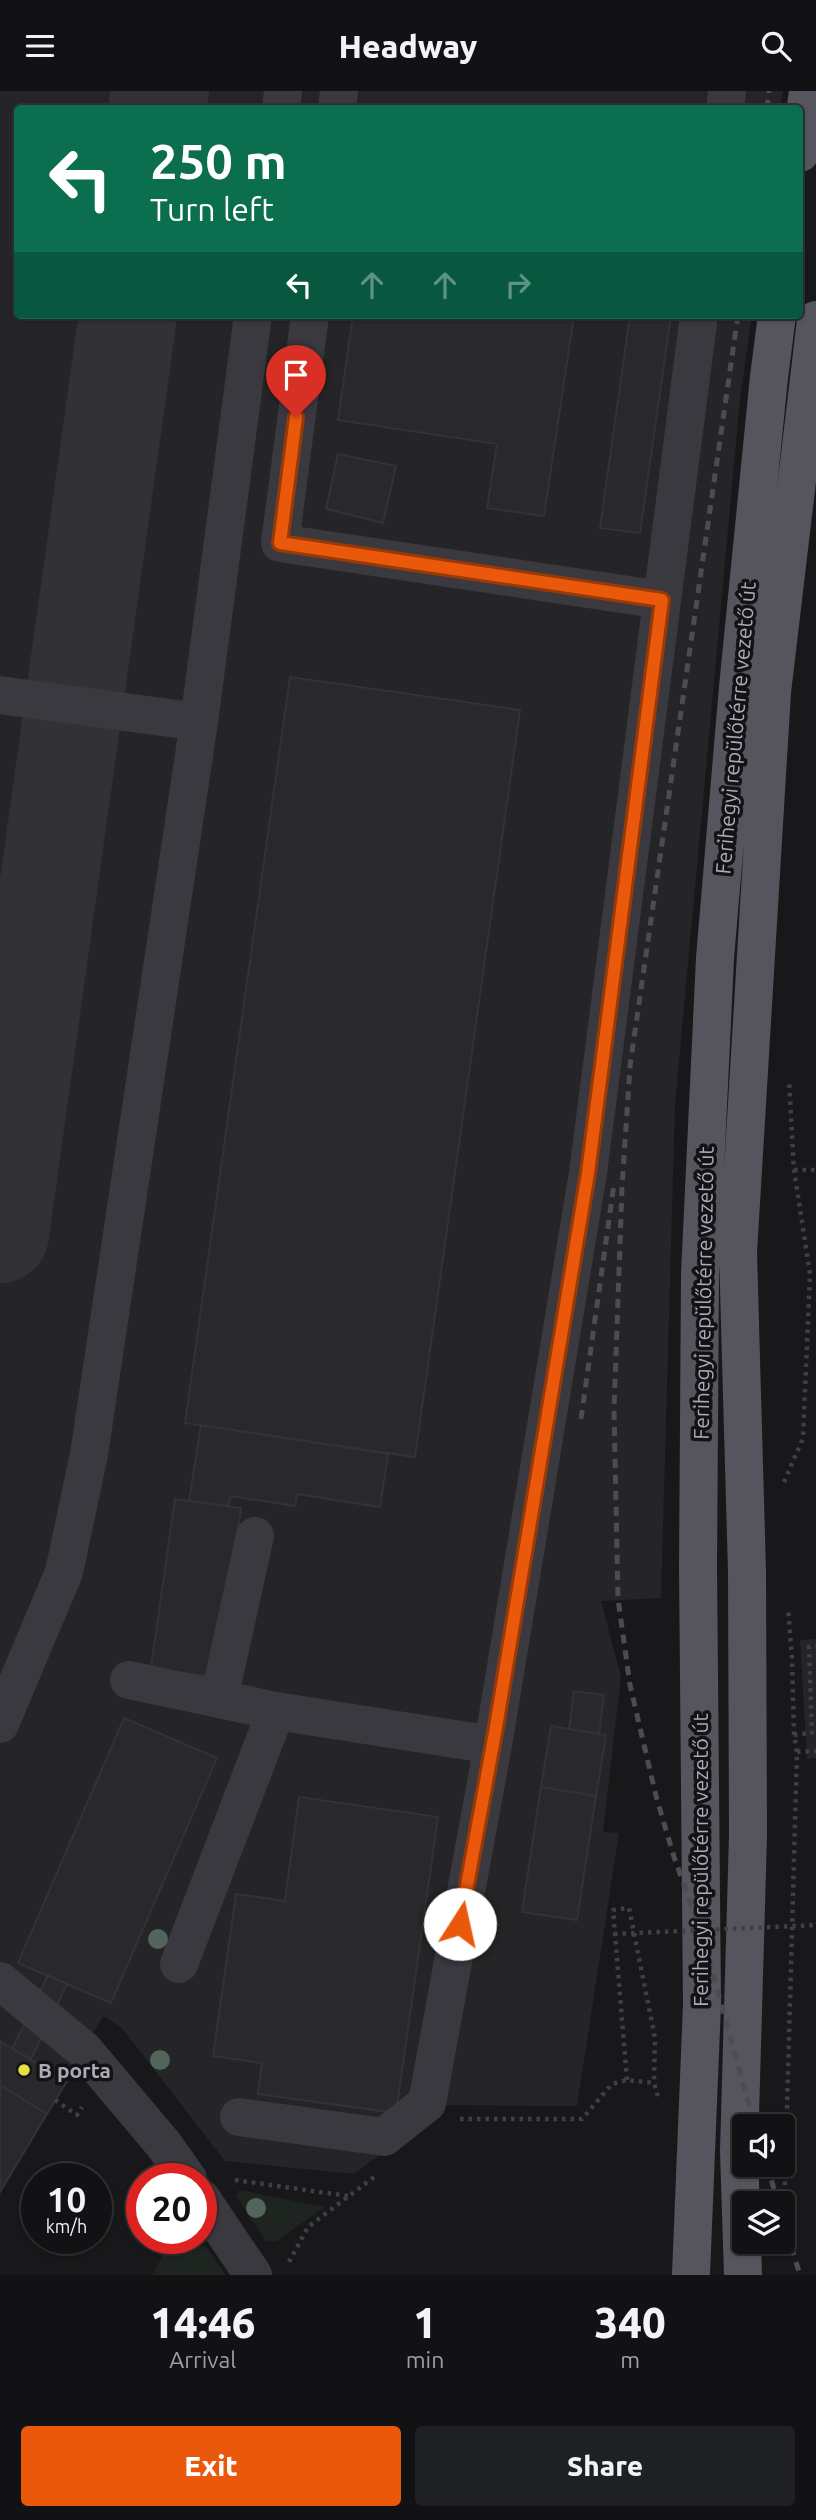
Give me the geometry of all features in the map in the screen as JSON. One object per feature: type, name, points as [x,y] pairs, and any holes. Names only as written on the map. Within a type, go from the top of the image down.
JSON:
[{"type":"main road","points":[[803,130],[808,91]]},
{"type":"main road","name":"Ferihegyi repülőtérre vezető út","points":[[691,2275],[702,2004],[698,1567],[700,1274],[715,958],[740,660],[776,319]]},
{"type":"main road","name":"Ferihegyi repülőtérre vezető út","points":[[743,2275],[739,2151],[748,1835],[747,1571],[738,1252],[772,692],[816,320]]},
{"type":"lane","points":[[0,1724],[64,1572],[89,1454],[199,722],[252,319]]},
{"type":"lane","points":[[309,319],[280,543],[662,600]]},
{"type":"lane","points":[[239,2117],[384,2137],[427,2103],[493,1745],[588,1173],[698,319]]},
{"type":"lane","points":[[0,695],[199,722]]},
{"type":"lane","points":[[219,1699],[255,1536]]},
{"type":"lane","points":[[129,1680],[276,1711],[493,1745]]},
{"type":"lane","points":[[179,1964],[276,1711]]},
{"type":"lane","points":[[0,1981],[84,2050],[177,2163]]},
{"type":"lane","points":[[217,2191],[268,2274]]},
{"type":"path","points":[[788,1074],[794,1170],[810,1274],[803,1438],[789,1472]]},
{"type":"path","points":[[794,1170],[816,1170]]},
{"type":"path","points":[[783,2262],[797,1752],[794,1735],[812,1733],[809,1647],[816,1646]]},
{"type":"path","points":[[797,1752],[816,1751]]},
{"type":"path","points":[[627,2080],[613,1910],[629,1908],[655,2038],[654,2083],[662,2109]]},
{"type":"path","points":[[614,1934],[816,1925]]},
{"type":"path","points":[[452,2119],[582,2119],[612,2084],[627,2080],[654,2083]]},
{"type":"path","points":[[268,2274],[308,2227],[380,2173]]},
{"type":"path","points":[[217,2189],[350,2196]]},
{"type":"shaded area","points":[[0,91],[783,91],[781,105],[14,105],[14,319],[751,319],[740,399],[675,1105],[661,1598],[601,1601],[621,1677],[603,1832],[619,1833],[577,2106],[447,2105],[354,2174],[225,2161],[122,2028],[103,2016],[0,2192]]},
{"type":"shaded area","points":[[816,1639],[816,1758],[807,1759],[800,1640]]},
{"type":"shaded area","points":[[239,2190],[325,2207],[276,2241],[266,2241],[236,2196]]},
{"type":"shaded area","points":[[164,2254],[211,2254],[226,2275],[152,2275]]},
{"type":"building","points":[[352,319],[573,319],[544,516],[487,508],[497,444],[338,420]]},
{"type":"building","points":[[629,319],[670,319],[640,533],[600,528]]},
{"type":"building","points":[[338,454],[396,466],[383,523],[326,509]]},
{"type":"building","points":[[290,677],[520,710],[415,1457],[185,1423]]},
{"type":"building","points":[[201,1425],[388,1454],[380,1507],[297,1494],[295,1506],[231,1496],[228,1506],[189,1501]]},
{"type":"building","points":[[175,1499],[241,1508],[217,1678],[151,1668]]},
{"type":"building","points":[[574,1691],[604,1695],[599,1734],[569,1729]]},
{"type":"building","points":[[124,1718],[217,1758],[111,2003],[18,1963]]},
{"type":"building","points":[[551,1726],[606,1735],[596,1796],[541,1787]]},
{"type":"building","points":[[541,1787],[596,1796],[577,1920],[522,1912]]},
{"type":"building","points":[[299,1797],[438,1817],[396,2113],[258,2094],[262,2063],[213,2056],[236,1894],[285,1901]]},
{"type":"building","points":[[48,1975],[67,1984],[31,2059],[12,2049]]},
{"type":"building","name":"B porta","points":[[0,2041],[67,2081],[47,2114],[0,2085]]},
{"type":"building","points":[[0,2085],[47,2114],[0,2192]]},
{"type":"taxiway","points":[[158,105],[160,91]]},
{"type":"taxiway","points":[[0,1234],[127,319]]},
{"type":"railway","points":[[767,105],[769,91]]},
{"type":"railway","points":[[737,319],[630,1066],[622,1188],[614,1409],[618,1599],[630,1685],[656,1796],[702,1935],[752,2114]]},
{"type":"railway","points":[[581,1419],[614,1184]]},
{"type":"railway","points":[[770,2177],[775,2191]]},
{"type":"railway","points":[[794,2254],[800,2275]]},
{"type":"place","name":"B porta","points":[[24,2070]]},
{"type":"route","points":[[296,417],[280,543],[662,600],[588,1173],[496,1727],[460,1924]]}]
